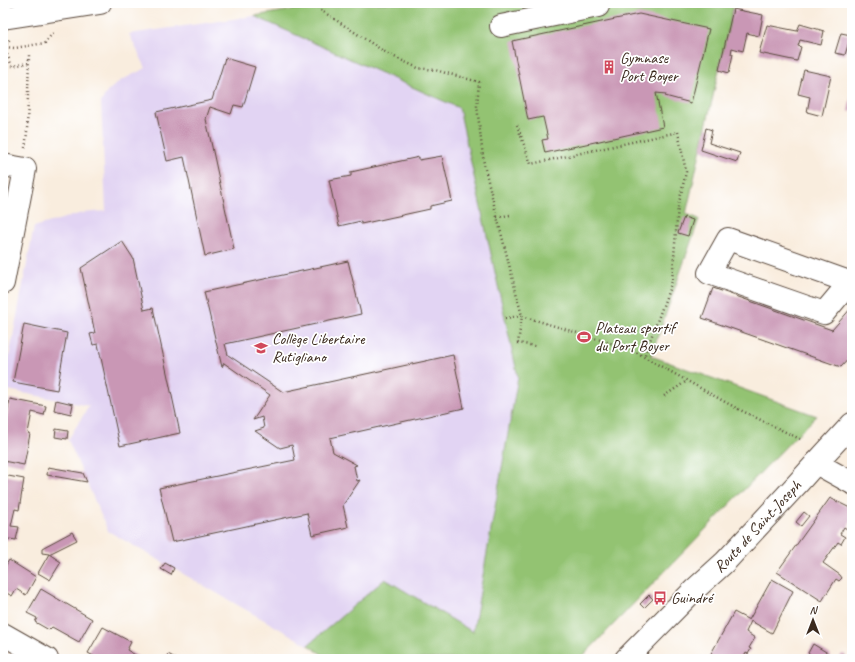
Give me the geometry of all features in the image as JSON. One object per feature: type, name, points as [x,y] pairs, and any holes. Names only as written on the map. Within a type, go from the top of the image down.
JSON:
[{"type":"street","points":[[3,18],[100,3]]},
{"type":"street","points":[[501,26],[598,6],[599,3]]},
{"type":"street","points":[[3,165],[25,169],[9,220],[3,283]]},
{"type":"street","points":[[728,239],[851,283],[824,313],[709,273],[728,239]]},
{"type":"street","name":"Route de Saint-Joseph","points":[[632,657],[694,590],[725,562],[852,424]]},
{"type":"street","points":[[816,463],[852,483]]},
{"type":"street","points":[[3,634],[48,659]]},
{"type":"path","points":[[318,3],[319,9],[388,54],[418,68],[435,70],[479,82],[476,106],[484,165],[522,316],[518,343],[535,346]]},
{"type":"path","points":[[28,63],[12,66],[4,47],[15,48],[45,44],[52,34],[58,31]]},
{"type":"path","points":[[27,133],[28,55]]},
{"type":"path","points":[[517,126],[531,164],[678,132],[686,172],[678,208],[672,281],[644,357]]},
{"type":"path","points":[[497,217],[510,215]]},
{"type":"path","points":[[505,318],[522,316],[630,349],[736,408],[800,439]]},
{"type":"path","points":[[664,396],[687,381]]},
{"type":"shaded area","name":"Collège Libertaire Rutigliano","points":[[254,16],[459,108],[518,377],[473,632],[385,579],[308,645],[108,531],[68,440],[89,406],[3,389],[34,227],[82,213],[106,211],[101,102],[109,90],[120,81],[146,68],[129,34]]},
{"type":"green space","name":"Plateau sportif du Port Boyer","points":[[336,3],[734,4],[686,214],[699,219],[651,356],[817,416],[580,659],[329,659],[308,645],[385,579],[473,632],[518,377],[459,108],[254,16]]},
{"type":"building","points":[[733,9],[763,15],[759,36],[747,33],[743,51],[732,48],[731,54],[733,54],[729,73],[719,70]]},
{"type":"building","name":"Gymnase Port Boyer","points":[[639,14],[709,29],[691,103],[665,96],[666,94],[656,93],[663,127],[545,153],[542,140],[548,139],[543,117],[528,120],[512,41]]},
{"type":"building","points":[[800,24],[824,31],[821,45],[800,40],[798,46],[801,47],[797,61],[759,53],[767,25],[797,31]]},
{"type":"building","points":[[841,33],[851,35],[845,55],[835,53]]},
{"type":"building","points":[[225,58],[255,67],[243,107],[234,105],[231,114],[210,107],[206,119],[234,249],[205,256],[184,157],[167,161],[156,112],[212,100]]},
{"type":"building","points":[[804,70],[831,76],[822,116],[807,112],[810,97],[798,94]]},
{"type":"building","points":[[851,96],[852,97],[852,112],[848,111]]},
{"type":"building","points":[[706,128],[712,130],[709,143],[740,153],[737,162],[701,150]]},
{"type":"building","points":[[442,156],[452,201],[430,206],[430,209],[361,224],[361,221],[339,226],[329,180],[351,176],[351,172],[419,157],[419,160]]},
{"type":"building","points":[[684,217],[693,220],[688,236],[678,233]]},
{"type":"building","points":[[122,241],[133,258],[144,310],[153,308],[180,433],[120,446],[98,344],[93,345],[90,334],[95,333],[81,268]]},
{"type":"building","points":[[348,261],[361,314],[225,344],[228,355],[283,392],[453,355],[464,408],[330,438],[333,452],[357,465],[354,466],[357,481],[360,480],[343,505],[348,527],[312,535],[307,513],[172,542],[159,488],[295,460],[292,445],[280,448],[255,431],[264,428],[262,417],[253,420],[270,395],[224,363],[222,367],[204,292]]},
{"type":"building","points":[[713,288],[832,330],[852,307],[852,355],[841,367],[702,318]]},
{"type":"building","points":[[24,324],[67,333],[57,390],[13,382]]},
{"type":"building","points":[[10,399],[46,406],[44,415],[32,412],[28,433],[30,434],[24,465],[3,461],[3,435]]},
{"type":"building","points":[[56,400],[73,404],[71,414],[54,410]]},
{"type":"building","points":[[56,429],[68,431],[67,439],[55,437]]},
{"type":"building","points":[[48,467],[83,473],[87,482],[47,475]]},
{"type":"building","points":[[3,475],[24,479],[19,510],[15,509],[11,526],[19,527],[16,540],[3,539]]},
{"type":"building","points":[[830,498],[852,509],[852,519],[847,529],[844,527],[840,534],[845,537],[841,544],[838,542],[823,563],[842,578],[839,581],[836,579],[822,601],[777,572]]},
{"type":"building","points":[[804,512],[809,516],[801,526],[796,522]]},
{"type":"building","points":[[72,532],[77,540],[49,554],[42,553],[42,548]]},
{"type":"building","points":[[49,554],[61,562],[50,580],[38,573]]},
{"type":"building","points":[[9,560],[36,577],[26,595],[16,589],[12,596],[3,591],[3,570]]},
{"type":"building","points":[[165,563],[174,568],[171,575],[161,569]]},
{"type":"building","points":[[772,579],[793,591],[772,633],[751,621],[746,632],[755,638],[749,648],[751,649],[748,654],[746,653],[743,659],[708,659],[734,612],[749,620]]},
{"type":"building","points":[[41,589],[92,619],[79,642],[52,627],[49,630],[35,622],[37,618],[27,613]]},
{"type":"building","points":[[649,595],[653,599],[644,608],[640,604]]},
{"type":"building","points":[[103,627],[131,642],[127,650],[142,659],[99,659],[88,653]]},
{"type":"building","points":[[813,644],[831,655],[829,659],[808,659],[810,655],[808,653]]},
{"type":"building","points":[[168,654],[177,659],[165,659]]},
{"type":"building","points":[[842,654],[846,655],[843,659],[839,659]]},
{"type":"place","name":"Gymnase Port Boyer","points":[[609,67]]},
{"type":"place","name":"Plateau sportif du Port Boyer","points":[[584,337]]},
{"type":"place","name":"Collège Libertaire Rutigliano","points":[[261,348]]},
{"type":"place","name":"Guindré","points":[[660,598]]}]
